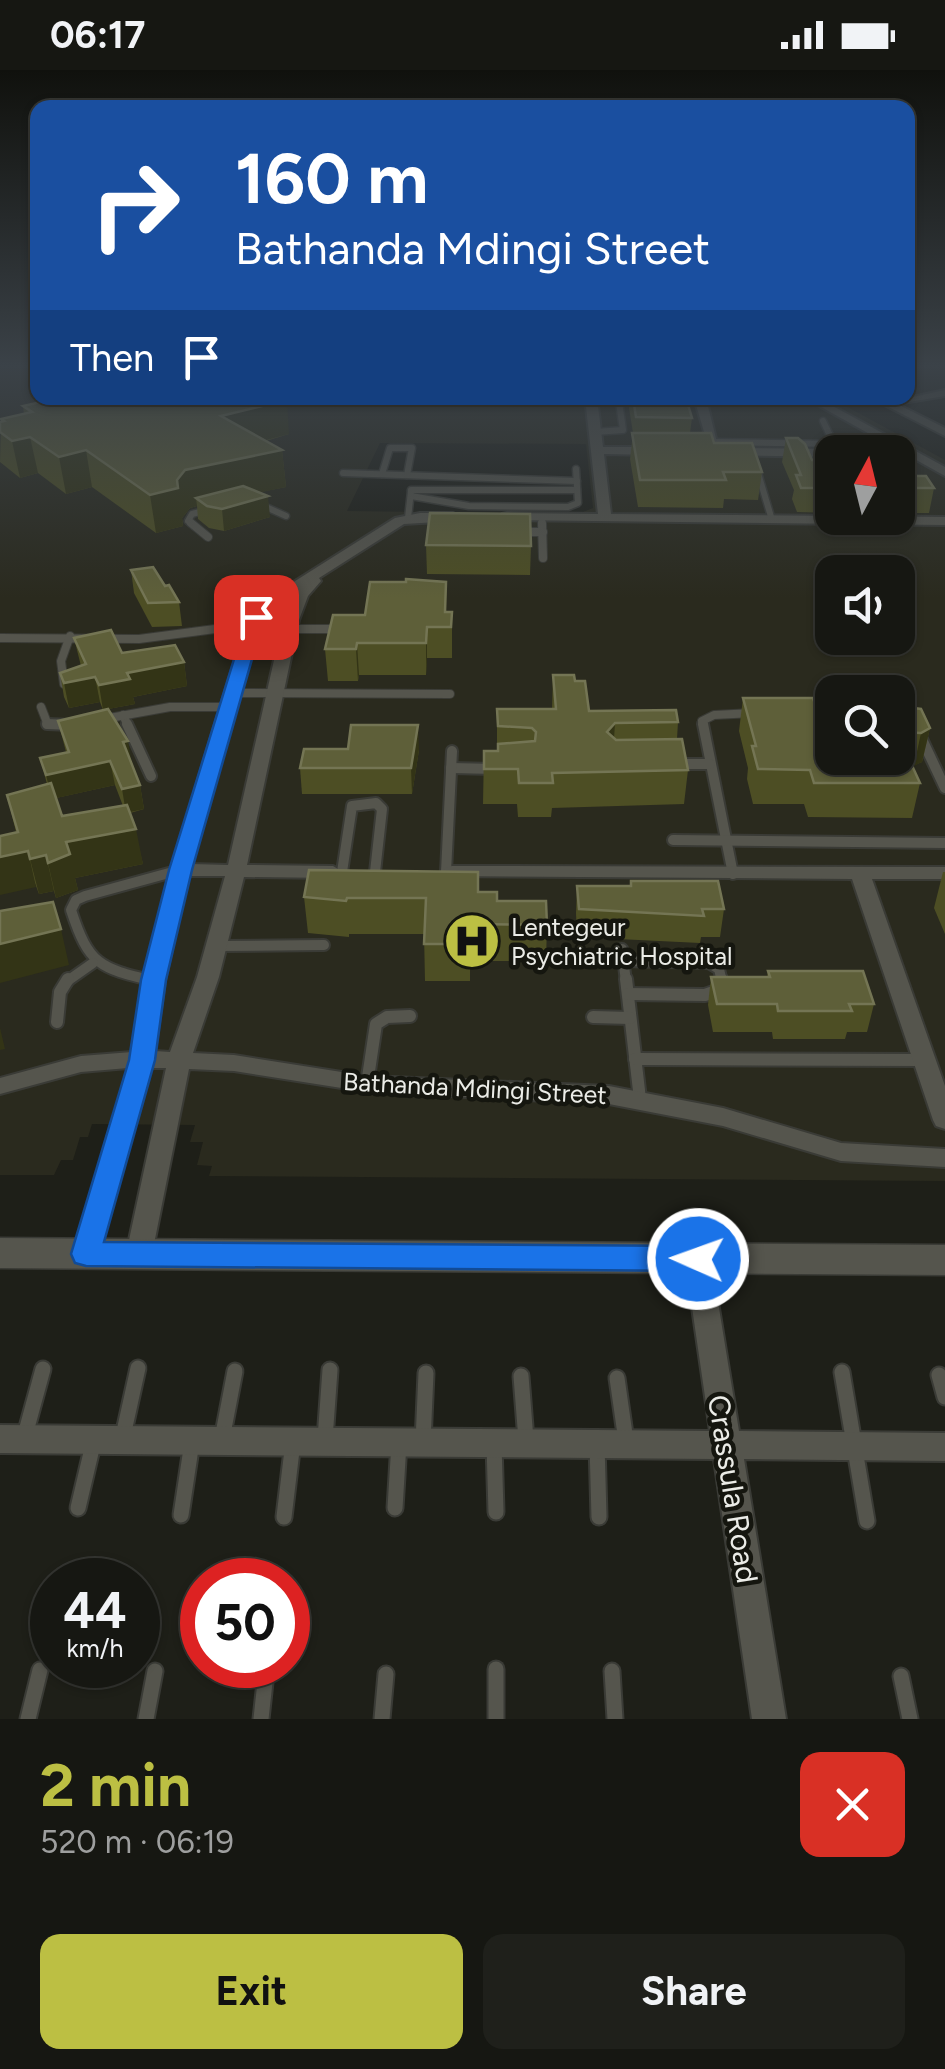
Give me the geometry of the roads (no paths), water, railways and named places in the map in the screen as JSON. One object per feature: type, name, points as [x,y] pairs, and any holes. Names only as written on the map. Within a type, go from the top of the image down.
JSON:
[{"type":"main road","points":[[0,1253],[945,1260]]},
{"type":"street","points":[[596,444],[605,518]]},
{"type":"street","points":[[696,452],[714,447],[801,458],[815,455]]},
{"type":"street","points":[[597,450],[676,451]]},
{"type":"street","points":[[915,455],[945,472]]},
{"type":"street","points":[[86,1254],[142,1060],[154,980],[180,870],[260,610],[408,518],[543,525],[605,518],[945,521]]},
{"type":"street","points":[[139,1254],[178,1060],[236,871],[289,629],[301,594],[322,572]]},
{"type":"street","points":[[180,870],[384,872]]},
{"type":"street","points":[[437,872],[945,872]]},
{"type":"street","points":[[861,875],[945,1120]]},
{"type":"street","name":"Bathanda Mdingi Street","points":[[0,1086],[80,1064],[142,1060],[234,1063],[367,1084],[545,1089],[640,1100],[723,1117],[841,1152],[945,1158]]},
{"type":"street","name":"Crassula Road","points":[[698,1259],[769,1719]]},
{"type":"street","points":[[12,1439],[945,1447]]},
{"type":"lane","points":[[714,447],[815,450]]},
{"type":"lane","points":[[382,474],[390,448],[412,448],[408,518]]},
{"type":"lane","points":[[755,462],[772,520]]},
{"type":"lane","points":[[411,493],[469,506],[568,508],[578,504],[576,469]]},
{"type":"lane","points":[[342,473],[577,485]]},
{"type":"lane","points":[[411,493],[531,484]]},
{"type":"lane","points":[[246,500],[286,516]]},
{"type":"lane","points":[[208,538],[189,518],[220,506]]},
{"type":"lane","points":[[508,532],[543,525],[544,558]]},
{"type":"lane","points":[[0,638],[139,639],[215,629],[358,630]]},
{"type":"lane","points":[[65,690],[61,661],[70,636]]},
{"type":"lane","points":[[93,721],[275,692],[450,694]]},
{"type":"lane","points":[[41,707],[52,726],[78,724]]},
{"type":"lane","points":[[733,874],[702,721],[714,715],[765,713]]},
{"type":"lane","points":[[123,715],[151,776]]},
{"type":"lane","points":[[915,722],[945,788]]},
{"type":"lane","points":[[437,872],[452,751]]},
{"type":"lane","points":[[671,764],[710,764]]},
{"type":"lane","points":[[451,768],[508,769]]},
{"type":"lane","points":[[342,872],[352,806],[376,804],[382,809],[384,872]]},
{"type":"lane","points":[[674,840],[945,843]]},
{"type":"lane","points":[[154,980],[92,963],[72,904],[149,876],[180,870]]},
{"type":"lane","points":[[216,946],[324,945]]},
{"type":"lane","points":[[628,994],[705,995],[719,990],[722,982],[719,969],[709,963],[623,955],[640,1100]]},
{"type":"lane","points":[[57,1022],[57,993],[62,984],[92,963]]},
{"type":"lane","points":[[367,1084],[376,1024],[392,1016],[410,1016]]},
{"type":"lane","points":[[593,1018],[630,1018]]},
{"type":"lane","points":[[635,1059],[924,1060]]},
{"type":"lane","points":[[12,1439],[42,1368]]},
{"type":"lane","points":[[78,1508],[138,1368]]},
{"type":"lane","points":[[325,1441],[330,1370]]},
{"type":"lane","points":[[181,1516],[234,1371]]},
{"type":"lane","points":[[842,1372],[867,1521]]},
{"type":"lane","points":[[395,1508],[426,1373]]},
{"type":"lane","points":[[939,1375],[945,1396]]},
{"type":"lane","points":[[521,1376],[526,1443]]},
{"type":"lane","points":[[599,1517],[612,1444],[617,1378]]},
{"type":"lane","points":[[284,1517],[293,1441]]},
{"type":"lane","points":[[494,1442],[496,1512]]},
{"type":"lane","points":[[496,1670],[496,1719]]},
{"type":"lane","points":[[612,1672],[615,1719]]},
{"type":"lane","points":[[382,1719],[386,1674]]},
{"type":"lane","points":[[901,1676],[910,1719]]},
{"type":"lane","points":[[28,1719],[36,1688]]},
{"type":"lane","points":[[146,1719],[152,1688]]},
{"type":"lane","points":[[261,1719],[264,1688]]},
{"type":"place","name":"Lentegeur Psychiatric Hospital","points":[[472,941]]}]
